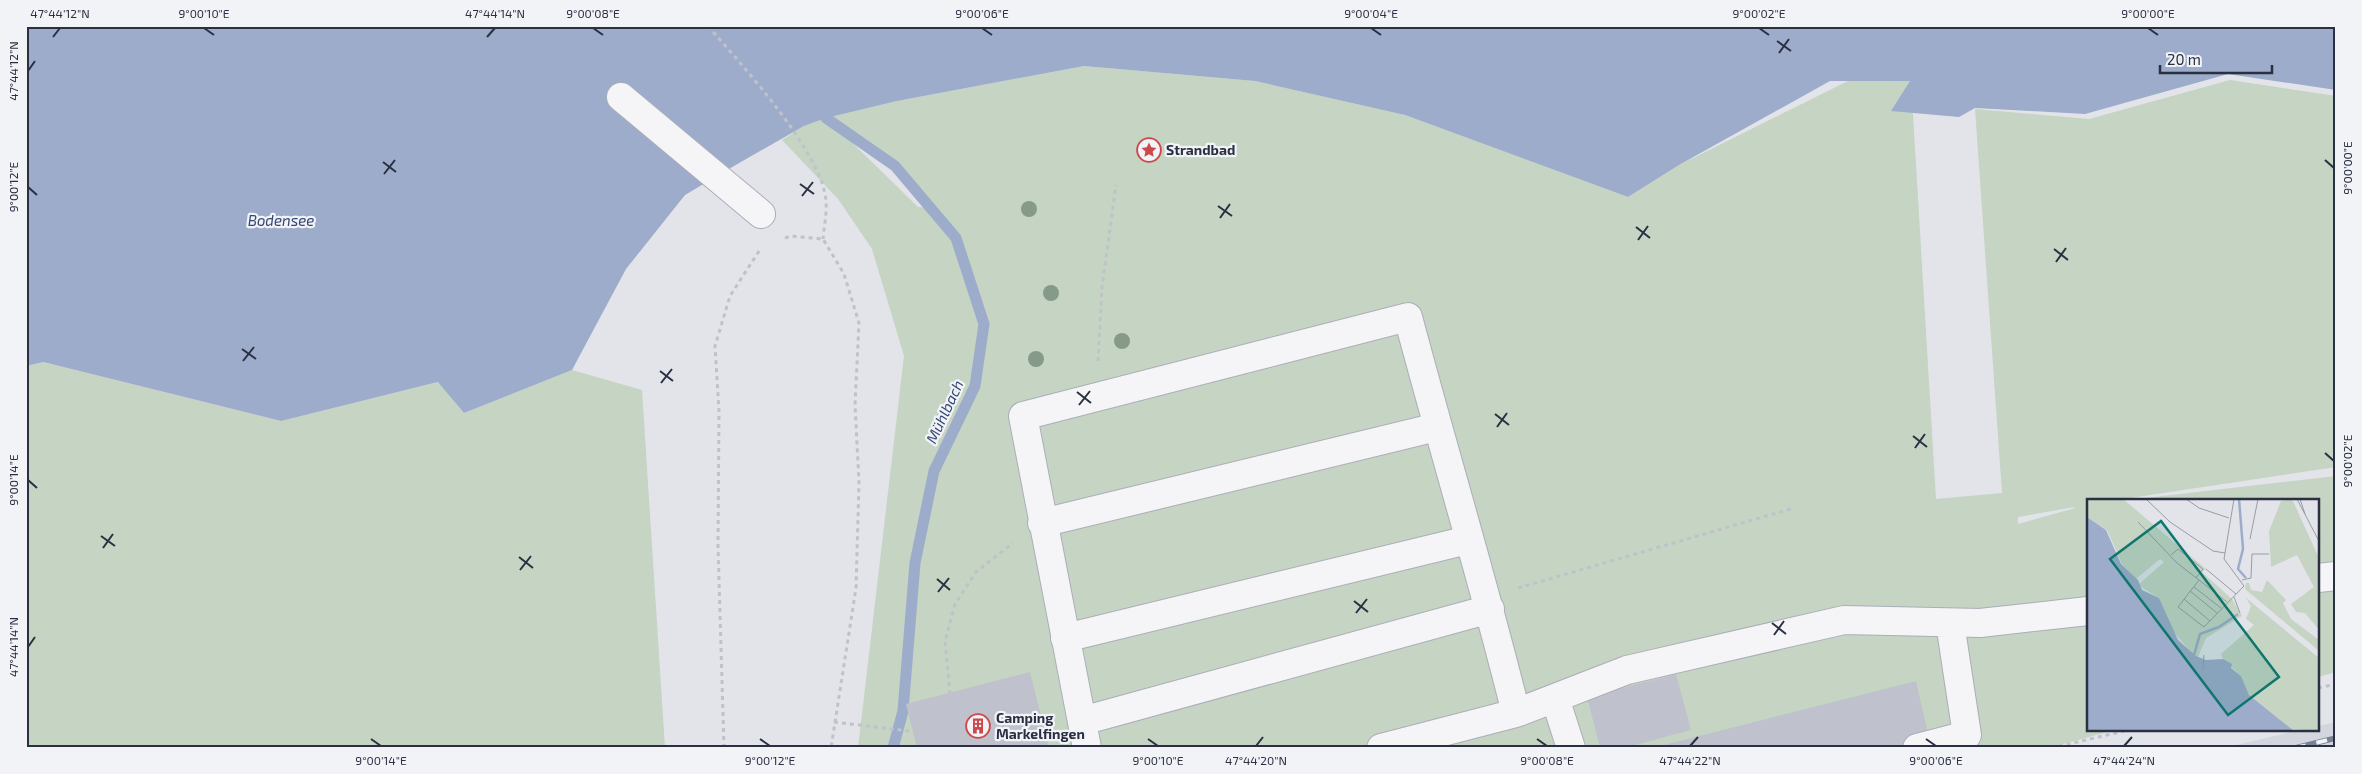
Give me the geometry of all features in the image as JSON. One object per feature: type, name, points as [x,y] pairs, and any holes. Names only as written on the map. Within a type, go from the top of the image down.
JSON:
[{"type":"lane","points":[[621,97],[761,214]]},
{"type":"lane","points":[[1087,748],[1042,523],[1023,416],[1408,317],[1468,540],[1488,603],[1516,714]]},
{"type":"lane","points":[[1042,523],[1437,427]]},
{"type":"lane","points":[[1065,638],[1468,540]]},
{"type":"lane","points":[[2320,578],[2336,576]]},
{"type":"lane","points":[[1082,722],[1488,603]]},
{"type":"lane","points":[[1381,748],[1516,714],[1627,670],[1844,620],[1980,624],[2087,611]]},
{"type":"lane","points":[[1917,748],[1967,735],[1950,623]]},
{"type":"lane","points":[[1555,698],[1571,748]]},
{"type":"path","points":[[708,26],[765,92],[814,163],[826,200],[823,239],[844,274],[859,323],[855,406],[859,482],[856,588],[831,748]]},
{"type":"path","points":[[1098,397],[1098,340],[1102,287],[1116,184]]},
{"type":"path","points":[[780,240],[791,236],[823,239]]},
{"type":"path","points":[[724,748],[718,546],[719,410],[716,346],[730,296],[759,248],[766,246]]},
{"type":"path","points":[[1488,603],[1794,508]]},
{"type":"path","points":[[965,748],[950,693],[945,641],[955,604],[976,572],[1042,523]]},
{"type":"path","points":[[2320,688],[2336,684]]},
{"type":"path","points":[[834,722],[909,731]]},
{"type":"path","points":[[2051,748],[2120,732]]},
{"type":"shaded area","points":[[2336,722],[2336,748],[2224,748],[2291,732],[2320,732],[2320,726]]},
{"type":"green space","points":[[1084,66],[1255,81],[1405,115],[1628,197],[1679,165],[1854,78],[1911,81],[1936,499],[2002,493],[1975,109],[2089,119],[2230,80],[2336,96],[2336,467],[2124,499],[2087,499],[2087,732],[2108,732],[2048,748],[858,748],[904,356],[872,249],[838,199],[782,140],[804,126],[826,118],[897,101]],"holes":[[[830,121],[895,166],[930,208],[918,207]],[[2075,508],[2018,524],[2018,517]]]},
{"type":"green space","points":[[42,362],[281,421],[439,382],[464,413],[572,370],[642,390],[665,748],[26,748],[26,366]]},
{"type":"green space","points":[[2336,476],[2336,672],[2320,676],[2320,499],[2137,499]]},
{"type":"water","name":"Bodensee","points":[[26,26],[2336,26],[2336,90],[2228,74],[2085,114],[1975,108],[1959,117],[1891,111],[1910,81],[1830,81],[1679,165],[1628,197],[1405,115],[1255,81],[1084,66],[897,101],[826,118],[804,126],[727,170],[685,195],[626,269],[572,370],[464,413],[438,382],[281,421],[43,362],[26,366]]},
{"type":"building","name":"Camping Markelfingen","points":[[1030,672],[1049,748],[917,748],[906,704]]},
{"type":"building","points":[[1676,674],[1691,730],[1624,748],[1600,748],[1587,697]]},
{"type":"building","points":[[1916,681],[1929,738],[1889,748],[1652,748]]},
{"type":"waterway","name":"Mühlbach","points":[[826,118],[895,166],[956,238],[984,324],[975,386],[934,471],[915,563],[903,711],[893,748]]},
{"type":"railway","points":[[2295,748],[2336,738]]},
{"type":"place","name":"Strandbad","points":[[1149,150]]},
{"type":"place","name":"Camping Markelfingen","points":[[978,726]]}]
